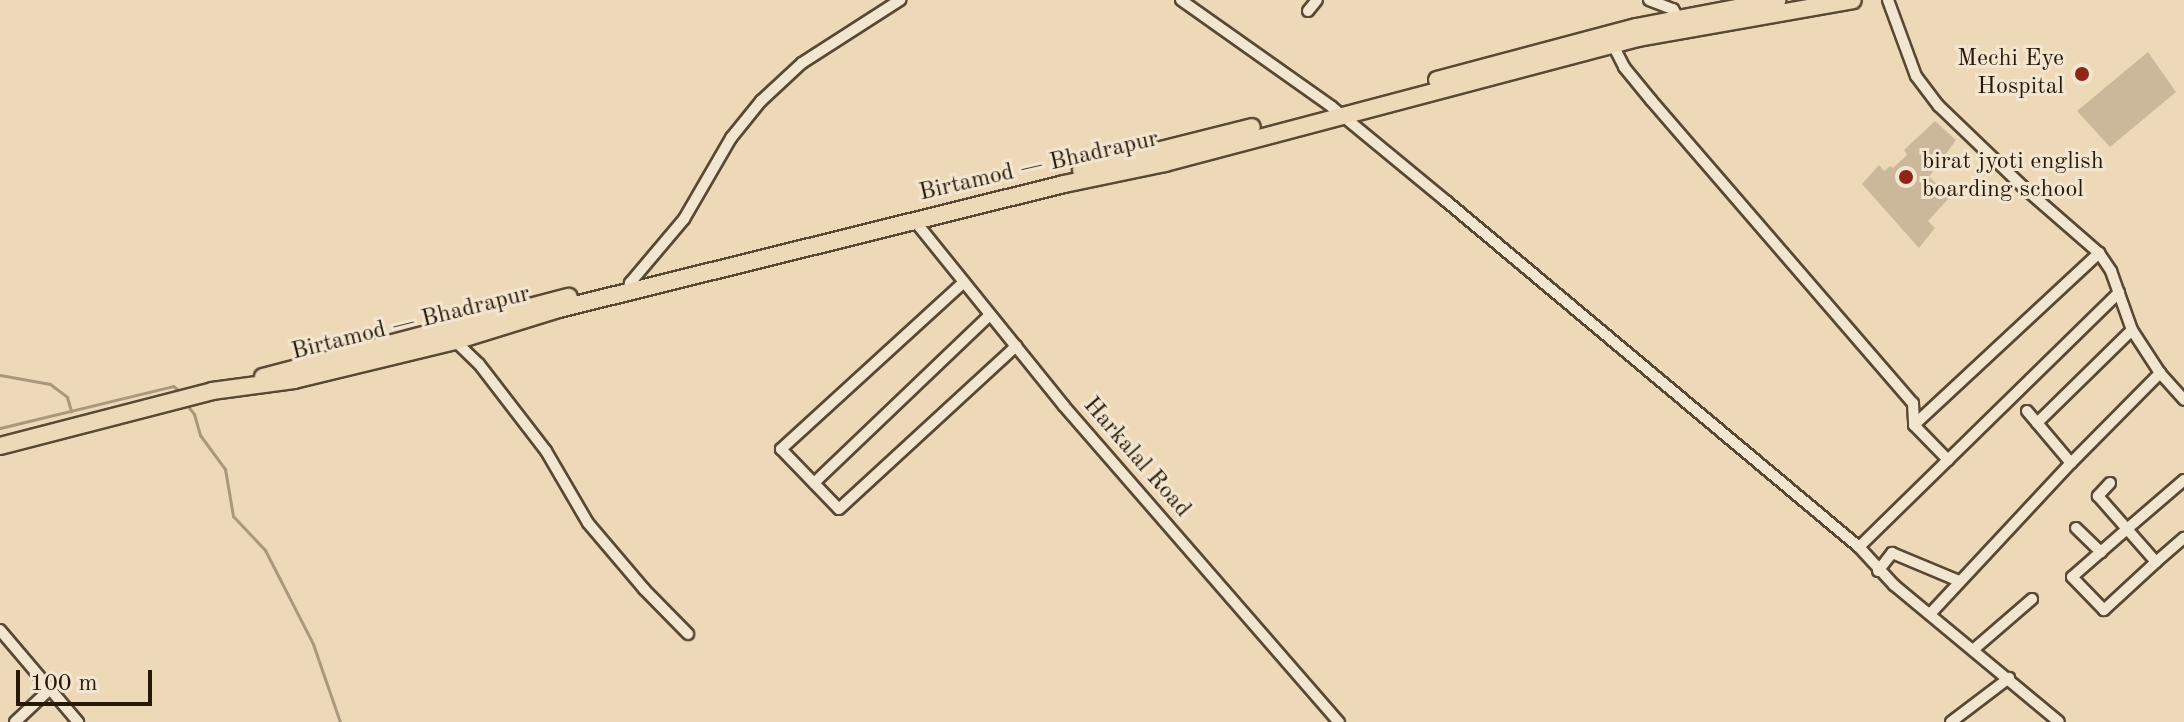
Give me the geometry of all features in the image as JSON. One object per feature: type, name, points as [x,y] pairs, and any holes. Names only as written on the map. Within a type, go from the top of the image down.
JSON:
[{"type":"main road","name":"Birtamod — Bhadrapur","points":[[1336,111],[1613,45],[1777,0]]},
{"type":"main road","name":"Birtamod — Bhadrapur","points":[[239,386],[297,366],[629,289],[1063,179],[1165,163],[1336,111],[1679,19],[1704,20],[1853,0]]},
{"type":"main road","name":"Birtamod — Bhadrapur","points":[[0,446],[184,398],[239,386],[294,380],[455,341],[629,289]]},
{"type":"street","points":[[629,289],[684,219],[731,138],[761,101],[802,63],[900,0]]},
{"type":"street","points":[[1181,0],[1336,111],[1859,547],[1878,571],[2009,678],[2055,721]]},
{"type":"street","points":[[1308,11],[1317,0]]},
{"type":"street","points":[[1649,0],[1673,9],[1679,19]]},
{"type":"street","points":[[1888,0],[1916,76],[1939,106],[2022,186],[2099,253],[2119,292],[2132,330],[2160,373],[2184,400]]},
{"type":"street","points":[[1613,45],[1624,67],[1651,100],[1913,403],[1914,425],[1948,460]]},
{"type":"street","name":"Harkalal Road","points":[[914,218],[1016,346],[1339,722]]},
{"type":"street","points":[[1914,425],[2099,253]]},
{"type":"street","points":[[964,282],[781,449],[839,509],[1016,346]]},
{"type":"street","points":[[1859,547],[2119,292]]},
{"type":"street","points":[[814,483],[990,315]]},
{"type":"street","points":[[2037,423],[2132,330]]},
{"type":"street","points":[[455,341],[479,364],[546,451],[588,523],[644,589],[688,634]]},
{"type":"street","points":[[1930,614],[2160,373]]},
{"type":"street","points":[[2027,411],[2071,463]]},
{"type":"street","points":[[2184,480],[2072,577],[2104,610],[2184,538]]},
{"type":"street","points":[[2110,483],[2098,496],[2156,562]]},
{"type":"street","points":[[2076,528],[2101,552]]},
{"type":"street","points":[[1878,571],[1892,553],[1959,581]]},
{"type":"street","points":[[1973,650],[2032,599]]},
{"type":"street","points":[[0,630],[78,722]]},
{"type":"street","points":[[1951,722],[2009,678]]},
{"type":"street","points":[[15,722],[50,689]]},
{"type":"shaded area","points":[[2148,52],[2176,92],[2110,147],[2077,111]]},
{"type":"shaded area","points":[[1935,121],[1956,140],[1929,177],[1950,197],[1928,221],[1935,228],[1919,248],[1862,184],[1879,165],[1884,171],[1890,166],[1893,168],[1907,155],[1904,150]]},
{"type":"waterway","points":[[0,375],[50,384],[67,397],[71,411]]},
{"type":"waterway","points":[[0,428],[173,386],[182,393]]},
{"type":"waterway","points":[[186,404],[194,414],[200,435],[225,469],[233,516],[265,550],[313,644],[340,722]]},
{"type":"place","name":"Mechi Eye Hospital","points":[[2082,74]]},
{"type":"place","name":"birat jyoti english boarding school","points":[[1906,177]]}]
